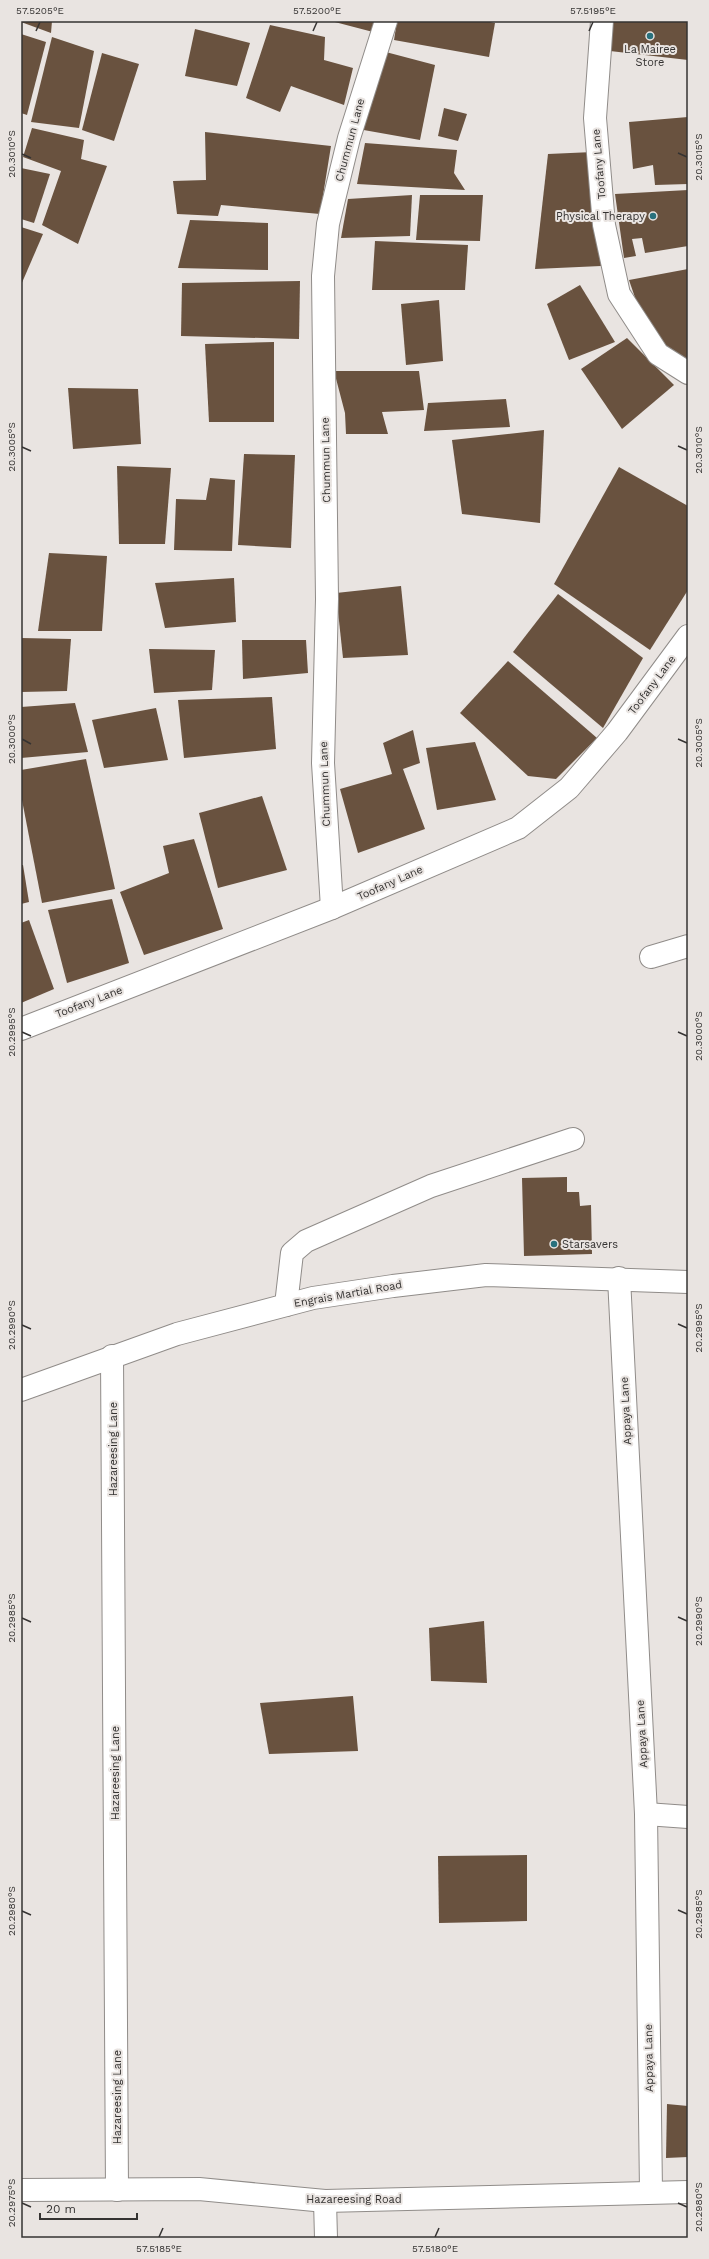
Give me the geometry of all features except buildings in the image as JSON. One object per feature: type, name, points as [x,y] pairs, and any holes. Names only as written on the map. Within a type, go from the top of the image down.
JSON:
[{"type":"street","name":"Chummun Lane","points":[[332,908],[322,763],[327,599],[323,276],[328,224],[349,138],[386,21]]},
{"type":"street","name":"Toofany Lane","points":[[602,21],[595,118],[604,225],[619,294],[658,354],[688,373]]},
{"type":"street","name":"Toofany Lane","points":[[21,1029],[332,908],[518,828],[569,788],[616,732],[688,636]]},
{"type":"street","points":[[651,957],[688,946]]},
{"type":"street","points":[[286,1305],[292,1253],[306,1241],[431,1186],[573,1139]]},
{"type":"street","name":"Engrais Martial Road","points":[[21,1390],[112,1356],[177,1334],[312,1298],[393,1286],[486,1275],[619,1278],[688,1282]]},
{"type":"street","name":"Appaya Lane","points":[[619,1278],[646,1814],[651,2191]]},
{"type":"street","name":"Hazareesing Lane","points":[[112,1356],[118,2190]]},
{"type":"street","points":[[646,1814],[688,1817]]},
{"type":"street","name":"Hazareesing Road","points":[[21,2190],[199,2189],[326,2201],[651,2191],[688,2192]]},
{"type":"street","points":[[326,2201],[326,2238]]},
{"type":"place","name":"La Mairee Store","points":[[650,36]]},
{"type":"place","name":"Physical Therapy","points":[[653,216]]},
{"type":"place","name":"Starsavers","points":[[554,1244]]}]
